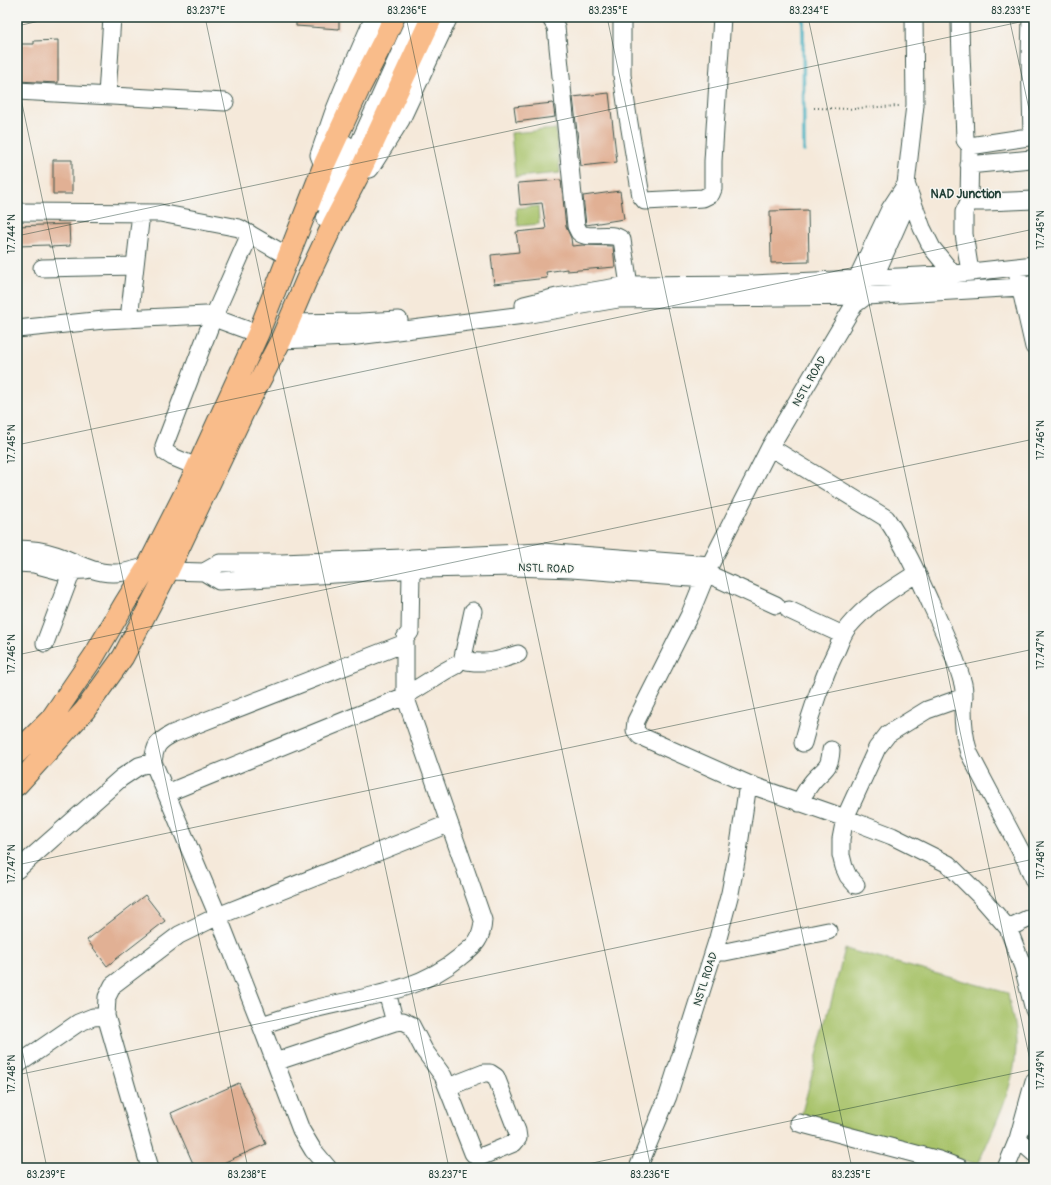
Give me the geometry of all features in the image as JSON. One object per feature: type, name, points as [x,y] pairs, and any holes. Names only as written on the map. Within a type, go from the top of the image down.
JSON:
[{"type":"main road","points":[[17,753],[51,719],[94,656],[148,566],[197,467],[258,334],[324,165],[394,17]]},
{"type":"main road","points":[[17,785],[85,710],[123,657],[168,571],[243,413],[285,332],[306,281],[370,151],[432,17]]},
{"type":"street","points":[[107,95],[112,17]]},
{"type":"street","points":[[324,165],[319,155],[330,121],[374,17]]},
{"type":"street","points":[[17,212],[141,212],[164,214],[239,228],[250,234],[286,265],[298,248],[407,17]]},
{"type":"street","points":[[306,281],[310,253],[416,17]]},
{"type":"street","points":[[357,178],[370,169],[401,120],[449,17]]},
{"type":"street","points":[[550,17],[556,27],[576,226],[579,232],[584,235],[613,236],[619,237],[622,240],[629,285]]},
{"type":"street","points":[[622,17],[622,75],[641,196],[645,201],[703,198],[711,194],[713,189],[713,161],[722,17]]},
{"type":"street","points":[[856,299],[875,278],[904,210],[915,105],[914,17]]},
{"type":"street","points":[[960,17],[965,140],[970,146],[969,202],[964,212],[964,234],[970,272]]},
{"type":"street","points":[[970,146],[1028,137],[1032,135],[1030,58],[1031,17]]},
{"type":"street","points":[[17,91],[224,102]]},
{"type":"street","points":[[969,165],[1031,159]]},
{"type":"street","points":[[906,184],[922,228],[932,248],[953,274]]},
{"type":"street","name":"NSTL ROAD","points":[[906,184],[890,209],[878,237],[856,278],[856,299],[770,447],[707,573],[690,614],[636,721],[635,730],[640,736],[748,784],[892,836],[948,864],[980,896],[1008,928],[1023,967],[1034,1010]]},
{"type":"street","points":[[969,202],[1034,200]]},
{"type":"street","points":[[129,318],[141,212]]},
{"type":"street","points":[[197,467],[165,452],[164,446],[213,318],[250,234]]},
{"type":"street","points":[[285,332],[360,322],[439,317],[526,305],[557,297],[629,285],[753,284],[875,278],[953,274],[1034,265]]},
{"type":"street","points":[[42,268],[135,266]]},
{"type":"street","points":[[1015,267],[1027,286],[1033,340]]},
{"type":"street","points":[[285,332],[349,337],[524,315],[618,299],[856,299],[1027,286]]},
{"type":"street","points":[[17,329],[129,318],[206,315],[258,334]]},
{"type":"street","points":[[770,447],[886,518],[896,532],[917,572],[944,633],[963,684],[963,726],[969,753],[1026,862],[1034,881]]},
{"type":"street","points":[[17,549],[33,549],[55,554],[95,570],[112,573],[148,566]]},
{"type":"street","points":[[17,563],[34,564],[60,571],[95,570]]},
{"type":"street","points":[[261,1025],[309,1010],[387,992],[417,983],[442,971],[476,943],[483,930],[483,920],[448,824],[405,696],[405,640],[410,632],[407,566]]},
{"type":"street","name":"NSTL ROAD","points":[[168,571],[204,572],[219,581],[407,566],[513,567],[707,573]]},
{"type":"street","points":[[45,643],[72,571]]},
{"type":"street","points":[[803,743],[809,717],[846,628],[861,612],[877,599],[917,572]]},
{"type":"street","points":[[707,573],[843,635]]},
{"type":"street","points":[[462,661],[473,611]]},
{"type":"street","points":[[328,1168],[313,1150],[301,1130],[218,916],[153,762],[154,750],[164,738],[172,734],[405,640]]},
{"type":"street","points":[[167,793],[405,696],[462,661],[492,663],[518,654]]},
{"type":"street","points":[[856,885],[848,876],[844,867],[841,855],[841,839],[845,818],[877,748],[888,734],[927,710],[964,697]]},
{"type":"street","points":[[799,803],[813,780],[827,768],[831,758],[831,750]]},
{"type":"street","points":[[17,870],[121,778],[139,766],[153,762]]},
{"type":"street","name":"NSTL ROAD","points":[[638,1168],[668,1096],[714,952],[731,886],[748,784]]},
{"type":"street","points":[[150,1168],[106,1016],[107,997],[113,985],[179,935],[218,916],[448,824]]},
{"type":"street","points":[[1008,928],[1034,916]]},
{"type":"street","points":[[714,952],[730,951],[828,931]]},
{"type":"street","points":[[387,992],[396,1022]]},
{"type":"street","points":[[17,1065],[78,1023],[93,1017],[106,1016]]},
{"type":"street","points":[[275,1062],[403,1021],[411,1025],[424,1050],[443,1076],[473,1153],[480,1157],[514,1143],[518,1138],[517,1131],[496,1077],[490,1072],[448,1087]]},
{"type":"street","points":[[1006,1168],[1029,1116],[1034,1081]]},
{"type":"street","points":[[799,1123],[939,1160],[960,1168]]},
{"type":"street","points":[[1018,1139],[1034,1153]]},
{"type":"path","points":[[814,108],[856,109],[915,105]]},
{"type":"green space","points":[[556,129],[560,173],[515,177],[511,133]]},
{"type":"green space","points":[[538,206],[539,224],[518,226],[516,208]]},
{"type":"green space","points":[[845,949],[1008,993],[1016,1036],[1013,1073],[1009,1089],[978,1164],[800,1120]]},
{"type":"building","points":[[296,17],[339,20],[339,29],[296,26]]},
{"type":"building","points":[[58,40],[58,83],[17,81],[17,44],[34,44],[34,41]]},
{"type":"building","points":[[609,93],[617,162],[581,166],[573,97]]},
{"type":"building","points":[[553,103],[555,117],[516,122],[514,107]]},
{"type":"building","points":[[53,160],[72,160],[72,194],[53,194]]},
{"type":"building","points":[[561,180],[566,227],[571,238],[572,246],[613,246],[615,267],[567,271],[567,269],[546,272],[547,278],[494,284],[491,255],[519,252],[516,232],[546,229],[542,203],[520,205],[518,183]]},
{"type":"building","points":[[620,191],[624,219],[586,225],[583,196]]},
{"type":"building","points":[[808,210],[809,262],[771,263],[770,211]]},
{"type":"building","points":[[69,224],[70,246],[18,246],[17,226]]},
{"type":"building","points":[[145,895],[165,921],[107,966],[87,940]]},
{"type":"building","points":[[239,1083],[266,1144],[212,1168],[195,1168],[171,1113]]},
{"type":"waterway","points":[[803,17],[804,151]]},
{"type":"district","name":"NAD Junction","points":[[966,194]]}]
